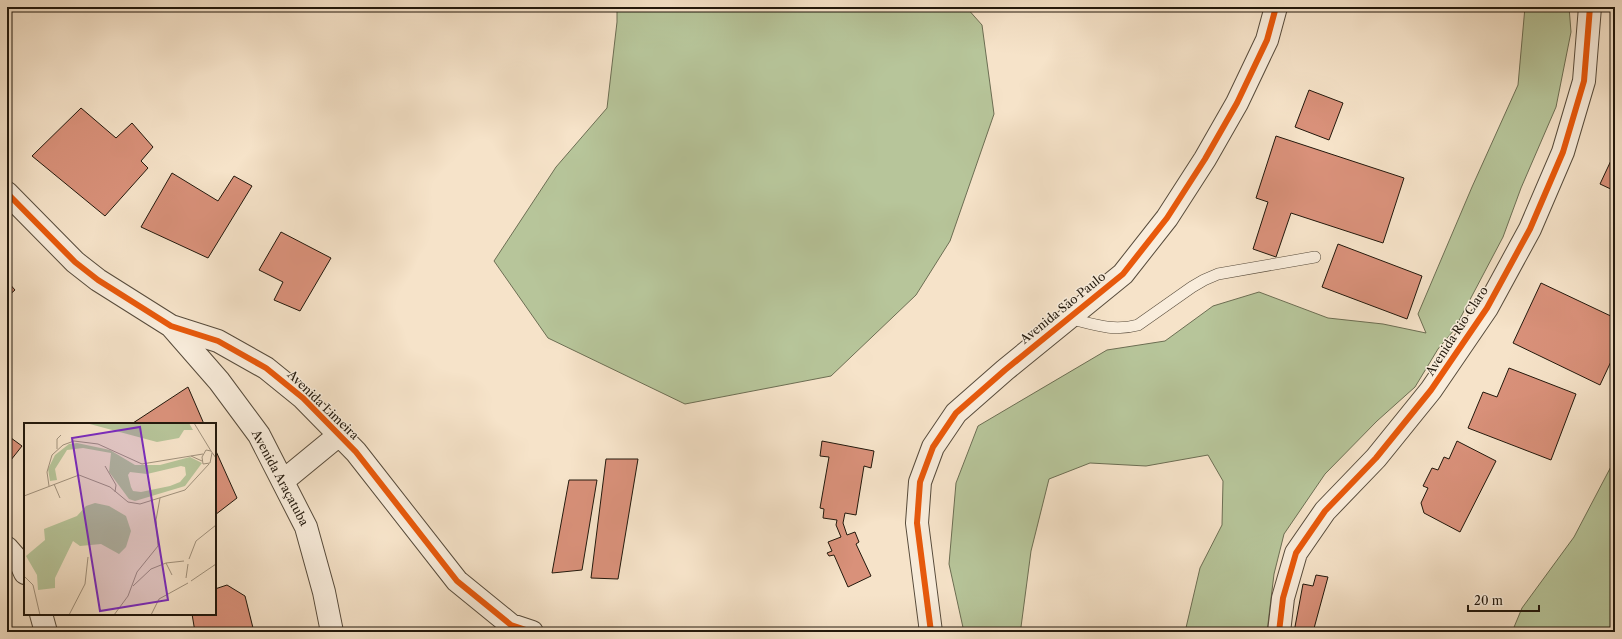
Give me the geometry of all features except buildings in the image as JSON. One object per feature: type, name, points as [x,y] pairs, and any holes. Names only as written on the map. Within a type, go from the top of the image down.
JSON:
[{"type":"street","name":"Avenida São Paulo","points":[[931,632],[917,522],[920,482],[933,447],[956,413],[1004,370],[1123,274],[1167,218],[1206,159],[1237,103],[1267,40],[1276,7]]},
{"type":"street","name":"Avenida Rio Claro","points":[[1279,632],[1283,598],[1296,553],[1324,510],[1376,458],[1431,390],[1487,308],[1530,229],[1563,152],[1584,81],[1590,7]]},
{"type":"street","name":"Avenida Limeira","points":[[7,193],[75,262],[98,280],[171,326],[218,341],[266,368],[303,398],[356,452],[457,581],[511,625],[532,632]]},
{"type":"street","name":"Avenida Araçatuba","points":[[171,326],[219,382],[259,435],[306,527],[324,592],[332,632]]},
{"type":"street","points":[[283,481],[339,435]]},
{"type":"street","points":[[7,548],[21,564],[24,571]]},
{"type":"street","points":[[41,615],[46,632]]},
{"type":"lane","points":[[1068,318],[1104,327],[1126,328],[1138,325],[1204,280],[1218,274],[1315,257]]},
{"type":"green space","points":[[617,7],[966,7],[982,25],[994,114],[950,241],[916,295],[831,376],[685,404],[548,338],[494,261],[556,167],[607,108],[617,22]]},
{"type":"green space","points":[[1525,7],[1569,7],[1571,32],[1556,107],[1521,188],[1503,237],[1454,330],[1438,349],[1415,387],[1377,421],[1325,474],[1284,534],[1274,574],[1267,632],[1185,632],[1200,568],[1222,525],[1223,481],[1208,455],[1146,466],[1090,463],[1049,479],[1031,551],[1021,627],[1022,632],[964,632],[949,564],[956,483],[978,426],[1107,350],[1165,341],[1213,306],[1259,292],[1328,318],[1383,324],[1426,333],[1418,314],[1472,187],[1518,85]]},
{"type":"green space","points":[[1615,459],[1615,632],[1512,632],[1522,608],[1574,537]]},
{"type":"cycle path","points":[[931,632],[917,523],[920,482],[933,447],[956,413],[1005,370],[1123,274],[1167,218],[1205,159],[1237,103],[1267,40],[1276,7]]},
{"type":"cycle path","points":[[1279,632],[1283,598],[1296,553],[1325,511],[1376,458],[1431,390],[1487,308],[1530,229],[1563,152],[1584,81],[1590,7]]},
{"type":"cycle path","points":[[7,193],[75,262],[98,280],[171,326],[218,341],[266,368],[303,398],[356,452],[457,581],[511,625],[532,632]]}]
